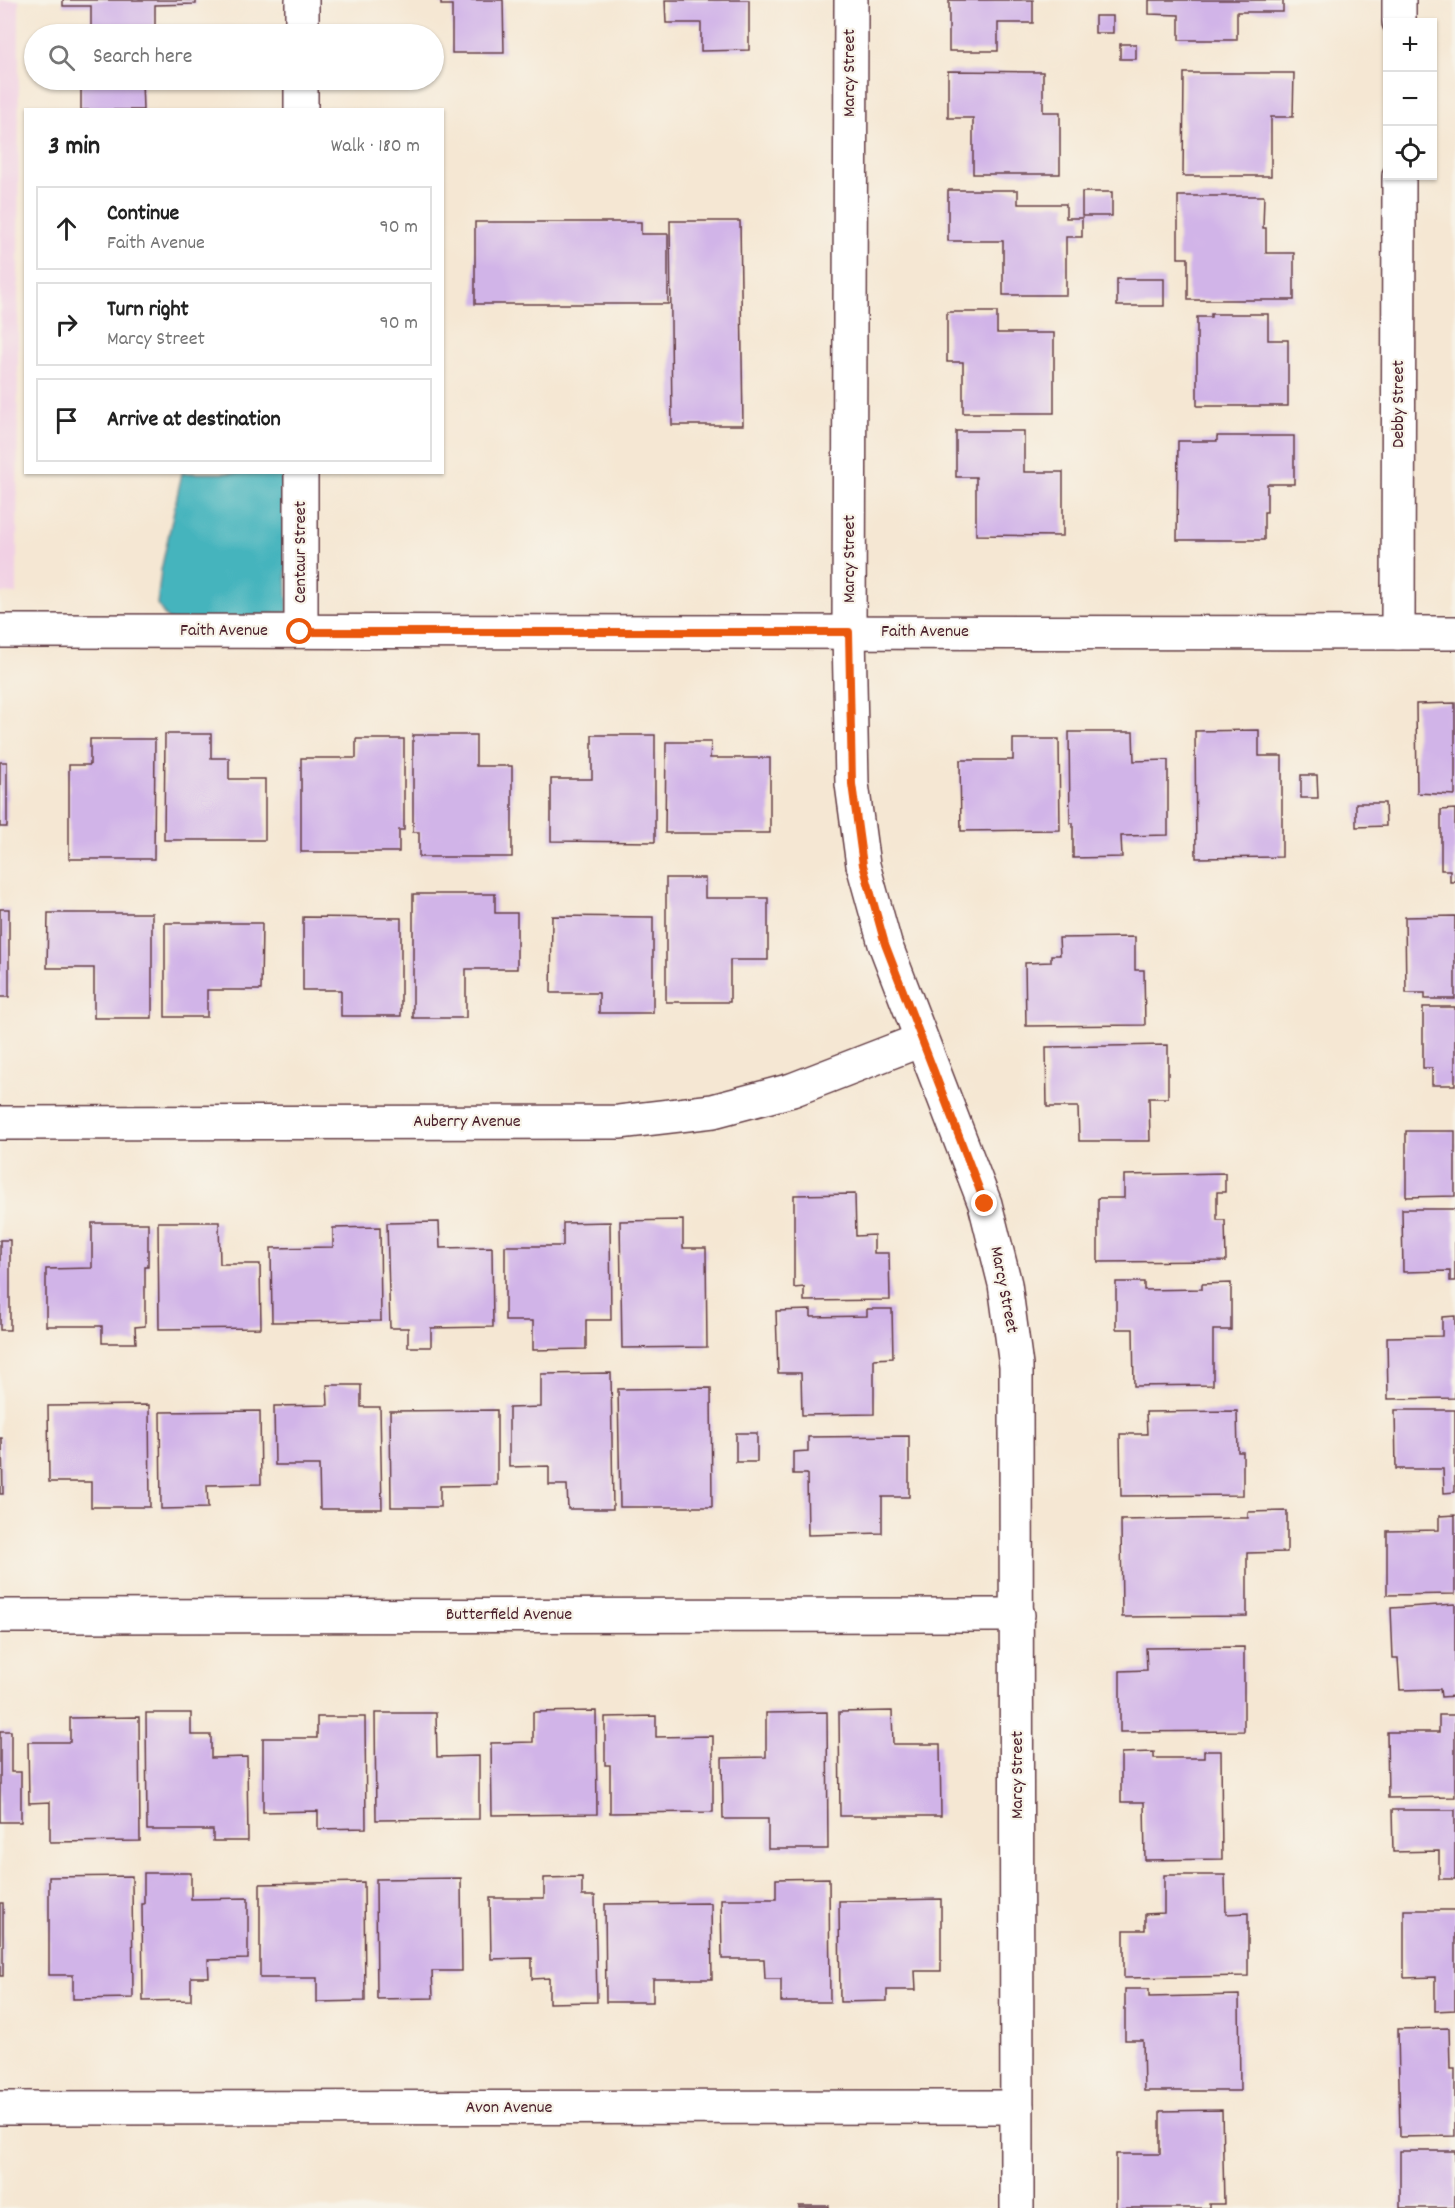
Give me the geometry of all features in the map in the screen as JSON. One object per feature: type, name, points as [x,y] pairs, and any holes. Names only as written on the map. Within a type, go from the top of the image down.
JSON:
[{"type":"street","points":[[302,0],[302,24]]},
{"type":"street","name":"Marcy Street","points":[[850,0],[849,632],[852,784],[863,865],[885,944],[985,1204],[1005,1284],[1016,1366],[1017,2208]]},
{"type":"street","points":[[1400,0],[1400,18]]},
{"type":"street","points":[[301,108],[302,90]]},
{"type":"street","name":"Debby Street","points":[[1398,633],[1399,180]]},
{"type":"street","name":"Centaur Street","points":[[300,632],[301,474]]},
{"type":"street","name":"Faith Avenue","points":[[0,632],[1455,633]]},
{"type":"street","name":"Auberry Avenue","points":[[0,1123],[619,1122],[713,1111],[792,1090],[921,1040]]},
{"type":"street","name":"Butterfield Avenue","points":[[0,1616],[1018,1615]]},
{"type":"street","name":"Avon Avenue","points":[[0,2108],[1017,2108]]},
{"type":"shaded area","points":[[0,0],[19,0],[17,594],[0,593]]},
{"type":"water","points":[[182,474],[282,474],[288,612],[188,624],[168,620],[157,604],[161,570]]},
{"type":"building","points":[[63,0],[196,0],[196,4],[155,5],[155,24],[91,24],[91,6],[63,6]]},
{"type":"building","points":[[441,0],[503,0],[504,53],[452,53],[452,5],[441,5]]},
{"type":"building","points":[[665,0],[749,0],[749,50],[701,51],[701,23],[666,23]]},
{"type":"building","points":[[949,0],[1033,0],[1033,23],[998,23],[998,51],[949,51]]},
{"type":"building","points":[[1149,0],[1283,0],[1283,12],[1237,12],[1237,40],[1179,40],[1179,15],[1149,14]]},
{"type":"building","points":[[1095,16],[1113,16],[1113,33],[1095,33]]},
{"type":"building","points":[[1120,44],[1136,44],[1136,59],[1120,59]]},
{"type":"building","points":[[948,71],[1043,72],[1043,112],[1060,112],[1060,174],[973,174],[973,118],[948,118]]},
{"type":"building","points":[[1184,73],[1294,73],[1293,117],[1271,117],[1271,176],[1183,176]]},
{"type":"building","points":[[81,90],[142,90],[143,108],[81,108]]},
{"type":"building","points":[[948,190],[1018,190],[1018,204],[1066,204],[1066,218],[1082,218],[1082,237],[1066,237],[1066,295],[1003,295],[1003,241],[948,241]]},
{"type":"building","points":[[1082,192],[1112,192],[1112,216],[1082,216]]},
{"type":"building","points":[[1178,196],[1264,196],[1263,228],[1266,228],[1266,253],[1294,253],[1294,300],[1188,300],[1188,258],[1178,258]]},
{"type":"building","points":[[670,221],[740,221],[743,425],[672,425]]},
{"type":"building","points":[[475,222],[641,222],[641,234],[668,234],[668,304],[475,304]]},
{"type":"building","points":[[1117,279],[1164,279],[1164,306],[1117,306]]},
{"type":"building","points":[[947,312],[997,312],[997,333],[1054,333],[1054,413],[963,413],[963,362],[947,362]]},
{"type":"building","points":[[1211,314],[1268,314],[1268,340],[1288,340],[1288,406],[1197,406],[1197,317],[1211,317]]},
{"type":"building","points":[[956,431],[1024,431],[1024,472],[1063,472],[1063,536],[976,535],[976,477],[956,477]]},
{"type":"building","points":[[1217,436],[1294,436],[1294,484],[1267,484],[1264,540],[1177,540],[1178,441],[1217,441]]},
{"type":"building","points":[[1455,703],[1455,795],[1417,793],[1416,704]]},
{"type":"building","points":[[1259,730],[1259,756],[1282,756],[1282,857],[1196,858],[1195,731]]},
{"type":"building","points":[[1069,732],[1133,732],[1134,761],[1168,760],[1168,835],[1121,836],[1122,857],[1073,858],[1073,823],[1070,823]]},
{"type":"building","points":[[165,734],[211,734],[211,758],[229,758],[229,779],[265,779],[265,840],[164,840]]},
{"type":"building","points":[[413,735],[476,735],[476,766],[512,766],[512,857],[419,857],[419,832],[413,832]]},
{"type":"building","points":[[592,735],[655,735],[655,842],[551,841],[551,779],[592,779]]},
{"type":"building","points":[[90,739],[155,739],[154,859],[69,859],[69,765],[90,765]]},
{"type":"building","points":[[356,739],[404,739],[404,830],[399,830],[399,852],[301,852],[301,758],[356,758]]},
{"type":"building","points":[[1013,739],[1059,739],[1060,830],[961,831],[960,760],[1013,760]]},
{"type":"building","points":[[666,742],[711,742],[710,758],[770,758],[770,833],[665,833]]},
{"type":"building","points":[[0,762],[7,762],[7,827],[0,827]]},
{"type":"building","points":[[1301,775],[1317,775],[1318,798],[1301,798]]},
{"type":"building","points":[[1356,803],[1385,803],[1386,826],[1356,827]]},
{"type":"building","points":[[1455,809],[1455,882],[1450,882],[1450,870],[1441,870],[1441,810]]},
{"type":"building","points":[[666,878],[705,878],[705,898],[768,898],[768,960],[730,960],[730,1002],[666,1002]]},
{"type":"building","points":[[413,894],[495,894],[495,913],[517,913],[517,969],[466,969],[466,1018],[413,1018]]},
{"type":"building","points":[[0,909],[9,909],[9,997],[0,997]]},
{"type":"building","points":[[48,913],[152,913],[152,1018],[94,1018],[94,968],[47,968]]},
{"type":"building","points":[[552,916],[653,917],[653,1013],[599,1013],[599,993],[551,993]]},
{"type":"building","points":[[1455,916],[1455,999],[1425,999],[1425,993],[1406,993],[1405,917]]},
{"type":"building","points":[[303,917],[401,918],[401,1016],[341,1016],[341,990],[303,990]]},
{"type":"building","points":[[165,923],[262,923],[261,990],[207,990],[207,1017],[165,1017]]},
{"type":"building","points":[[1135,937],[1135,970],[1144,970],[1145,1025],[1026,1026],[1025,963],[1051,962],[1051,955],[1060,955],[1059,938]]},
{"type":"building","points":[[1423,1007],[1455,1007],[1455,1085],[1432,1085],[1432,1068],[1423,1068]]},
{"type":"building","points":[[1168,1045],[1168,1098],[1149,1098],[1150,1141],[1079,1141],[1078,1107],[1047,1107],[1046,1047]]},
{"type":"building","points":[[1406,1131],[1455,1131],[1455,1196],[1406,1197]]},
{"type":"building","points":[[1225,1173],[1225,1192],[1217,1192],[1217,1220],[1225,1220],[1226,1261],[1098,1262],[1098,1198],[1124,1198],[1124,1175]]},
{"type":"building","points":[[855,1194],[856,1236],[874,1235],[874,1253],[889,1253],[890,1300],[804,1301],[804,1287],[794,1288],[794,1195]]},
{"type":"building","points":[[1402,1209],[1455,1209],[1455,1281],[1450,1281],[1450,1271],[1403,1272]]},
{"type":"building","points":[[683,1220],[683,1248],[706,1248],[707,1347],[622,1348],[620,1221]]},
{"type":"building","points":[[158,1222],[219,1222],[220,1264],[260,1264],[261,1328],[159,1329]]},
{"type":"building","points":[[439,1222],[440,1248],[492,1247],[493,1327],[431,1328],[431,1347],[408,1347],[408,1328],[390,1328],[387,1223]]},
{"type":"building","points":[[610,1222],[611,1320],[586,1320],[586,1349],[533,1350],[533,1321],[505,1321],[505,1246],[563,1246],[563,1223]]},
{"type":"building","points":[[92,1223],[148,1223],[145,1326],[135,1327],[136,1343],[102,1343],[102,1326],[46,1326],[46,1269],[92,1268]]},
{"type":"building","points":[[380,1227],[381,1321],[272,1322],[271,1248],[333,1247],[333,1228]]},
{"type":"building","points":[[0,1240],[10,1240],[10,1330],[0,1330]]},
{"type":"building","points":[[1116,1282],[1144,1282],[1144,1290],[1202,1289],[1202,1284],[1231,1283],[1231,1330],[1213,1330],[1213,1385],[1134,1386],[1133,1329],[1116,1329]]},
{"type":"building","points":[[867,1309],[892,1309],[893,1358],[874,1359],[874,1414],[802,1415],[801,1373],[778,1373],[776,1311],[811,1310],[811,1317],[867,1316]]},
{"type":"building","points":[[1455,1316],[1455,1398],[1388,1399],[1387,1337],[1442,1336],[1442,1317]]},
{"type":"building","points":[[611,1373],[613,1509],[568,1509],[567,1485],[549,1485],[549,1466],[509,1467],[509,1408],[541,1407],[541,1374]]},
{"type":"building","points":[[327,1385],[361,1385],[361,1407],[380,1407],[382,1509],[320,1509],[319,1465],[275,1465],[274,1406],[328,1405]]},
{"type":"building","points":[[711,1388],[712,1507],[620,1507],[618,1389]]},
{"type":"building","points":[[149,1405],[150,1507],[91,1507],[91,1482],[49,1482],[48,1406]]},
{"type":"building","points":[[497,1410],[497,1485],[440,1486],[440,1507],[391,1507],[390,1411]]},
{"type":"building","points":[[1395,1410],[1455,1410],[1455,1492],[1444,1493],[1443,1469],[1396,1469]]},
{"type":"building","points":[[260,1411],[261,1484],[207,1485],[208,1508],[161,1509],[160,1412]]},
{"type":"building","points":[[1237,1411],[1238,1452],[1243,1452],[1243,1495],[1121,1496],[1120,1434],[1147,1434],[1146,1412]]},
{"type":"building","points":[[736,1433],[757,1433],[757,1462],[736,1462]]},
{"type":"building","points":[[909,1436],[909,1497],[882,1497],[882,1533],[808,1535],[807,1474],[793,1474],[793,1452],[808,1451],[808,1437]]},
{"type":"building","points":[[0,1438],[2,1438],[3,1494],[0,1494]]},
{"type":"building","points":[[1287,1511],[1287,1552],[1247,1553],[1247,1616],[1122,1617],[1121,1520],[1248,1518],[1248,1512]]},
{"type":"building","points":[[1455,1515],[1455,1594],[1387,1595],[1387,1531],[1439,1530],[1439,1516]]},
{"type":"building","points":[[1455,1604],[1455,1696],[1441,1697],[1440,1689],[1400,1690],[1398,1658],[1393,1658],[1391,1608]]},
{"type":"building","points":[[1244,1647],[1244,1731],[1120,1732],[1120,1671],[1147,1670],[1146,1648]]},
{"type":"building","points":[[596,1711],[597,1814],[492,1815],[491,1743],[533,1742],[533,1712]]},
{"type":"building","points":[[892,1711],[893,1744],[940,1744],[941,1816],[840,1816],[839,1712]]},
{"type":"building","points":[[827,1712],[828,1849],[768,1849],[768,1819],[723,1819],[722,1758],[766,1757],[766,1713]]},
{"type":"building","points":[[146,1713],[191,1713],[191,1735],[211,1735],[211,1758],[247,1757],[248,1841],[213,1841],[213,1830],[147,1830]]},
{"type":"building","points":[[375,1713],[436,1713],[437,1757],[479,1756],[479,1819],[376,1820]]},
{"type":"building","points":[[1439,1715],[1455,1715],[1455,1797],[1388,1798],[1387,1732],[1439,1732]]},
{"type":"building","points":[[656,1716],[656,1737],[713,1736],[713,1812],[610,1813],[610,1765],[605,1765],[605,1717]]},
{"type":"building","points":[[139,1717],[140,1841],[50,1842],[50,1802],[29,1803],[28,1742],[70,1742],[70,1718]]},
{"type":"building","points":[[317,1717],[365,1717],[366,1828],[318,1829],[318,1811],[263,1812],[263,1738],[317,1738]]},
{"type":"building","points":[[0,1731],[11,1731],[11,1772],[21,1772],[21,1822],[0,1822]]},
{"type":"building","points":[[1204,1751],[1221,1751],[1222,1859],[1145,1860],[1144,1802],[1121,1802],[1121,1753],[1154,1752],[1154,1758],[1204,1758]]},
{"type":"building","points":[[1392,1810],[1455,1810],[1455,1879],[1439,1879],[1439,1851],[1393,1852]]},
{"type":"building","points":[[144,1873],[191,1873],[191,1899],[248,1898],[248,1959],[208,1960],[209,1977],[191,1977],[191,2000],[143,2001]]},
{"type":"building","points":[[1164,1875],[1225,1875],[1226,1914],[1248,1913],[1248,1976],[1124,1978],[1124,1930],[1145,1930],[1145,1914],[1164,1913]]},
{"type":"building","points":[[132,1876],[133,1998],[73,1999],[73,1975],[49,1975],[49,1877]]},
{"type":"building","points":[[582,1877],[582,1896],[595,1896],[597,2002],[549,2003],[549,1978],[532,1979],[532,1958],[491,1959],[490,1898],[544,1898],[544,1878]]},
{"type":"building","points":[[461,1878],[462,1971],[432,1971],[433,1998],[377,1999],[376,1879]]},
{"type":"building","points":[[829,1878],[830,2002],[781,2002],[781,1979],[765,1979],[764,1959],[722,1959],[721,1899],[776,1899],[776,1879]]},
{"type":"building","points":[[364,1882],[365,2001],[317,2002],[317,1978],[260,1978],[260,1884]]},
{"type":"building","points":[[941,1899],[941,1971],[915,1971],[916,1990],[887,1990],[887,2001],[840,2002],[839,1901]]},
{"type":"building","points":[[0,1903],[3,1903],[3,1976],[0,1976]]},
{"type":"building","points":[[711,1903],[712,1979],[653,1979],[653,2002],[606,2002],[605,1904]]},
{"type":"building","points":[[1404,1910],[1455,1910],[1455,2010],[1435,2011],[1435,1977],[1404,1978]]},
{"type":"building","points":[[1125,1989],[1149,1989],[1149,1997],[1239,1995],[1240,2091],[1144,2091],[1143,2040],[1125,2040]]},
{"type":"building","points":[[1449,2028],[1450,2069],[1455,2069],[1455,2136],[1400,2137],[1398,2029]]},
{"type":"building","points":[[1222,2110],[1224,2204],[1209,2204],[1209,2208],[1116,2208],[1116,2154],[1160,2154],[1160,2111]]},
{"type":"building","points":[[1400,2151],[1455,2151],[1455,2208],[1400,2208]]},
{"type":"building","points":[[799,2206],[829,2206],[829,2208],[799,2208]]},
{"type":"route","points":[[300,632],[849,632],[852,784],[863,865],[885,944],[985,1204]]}]
